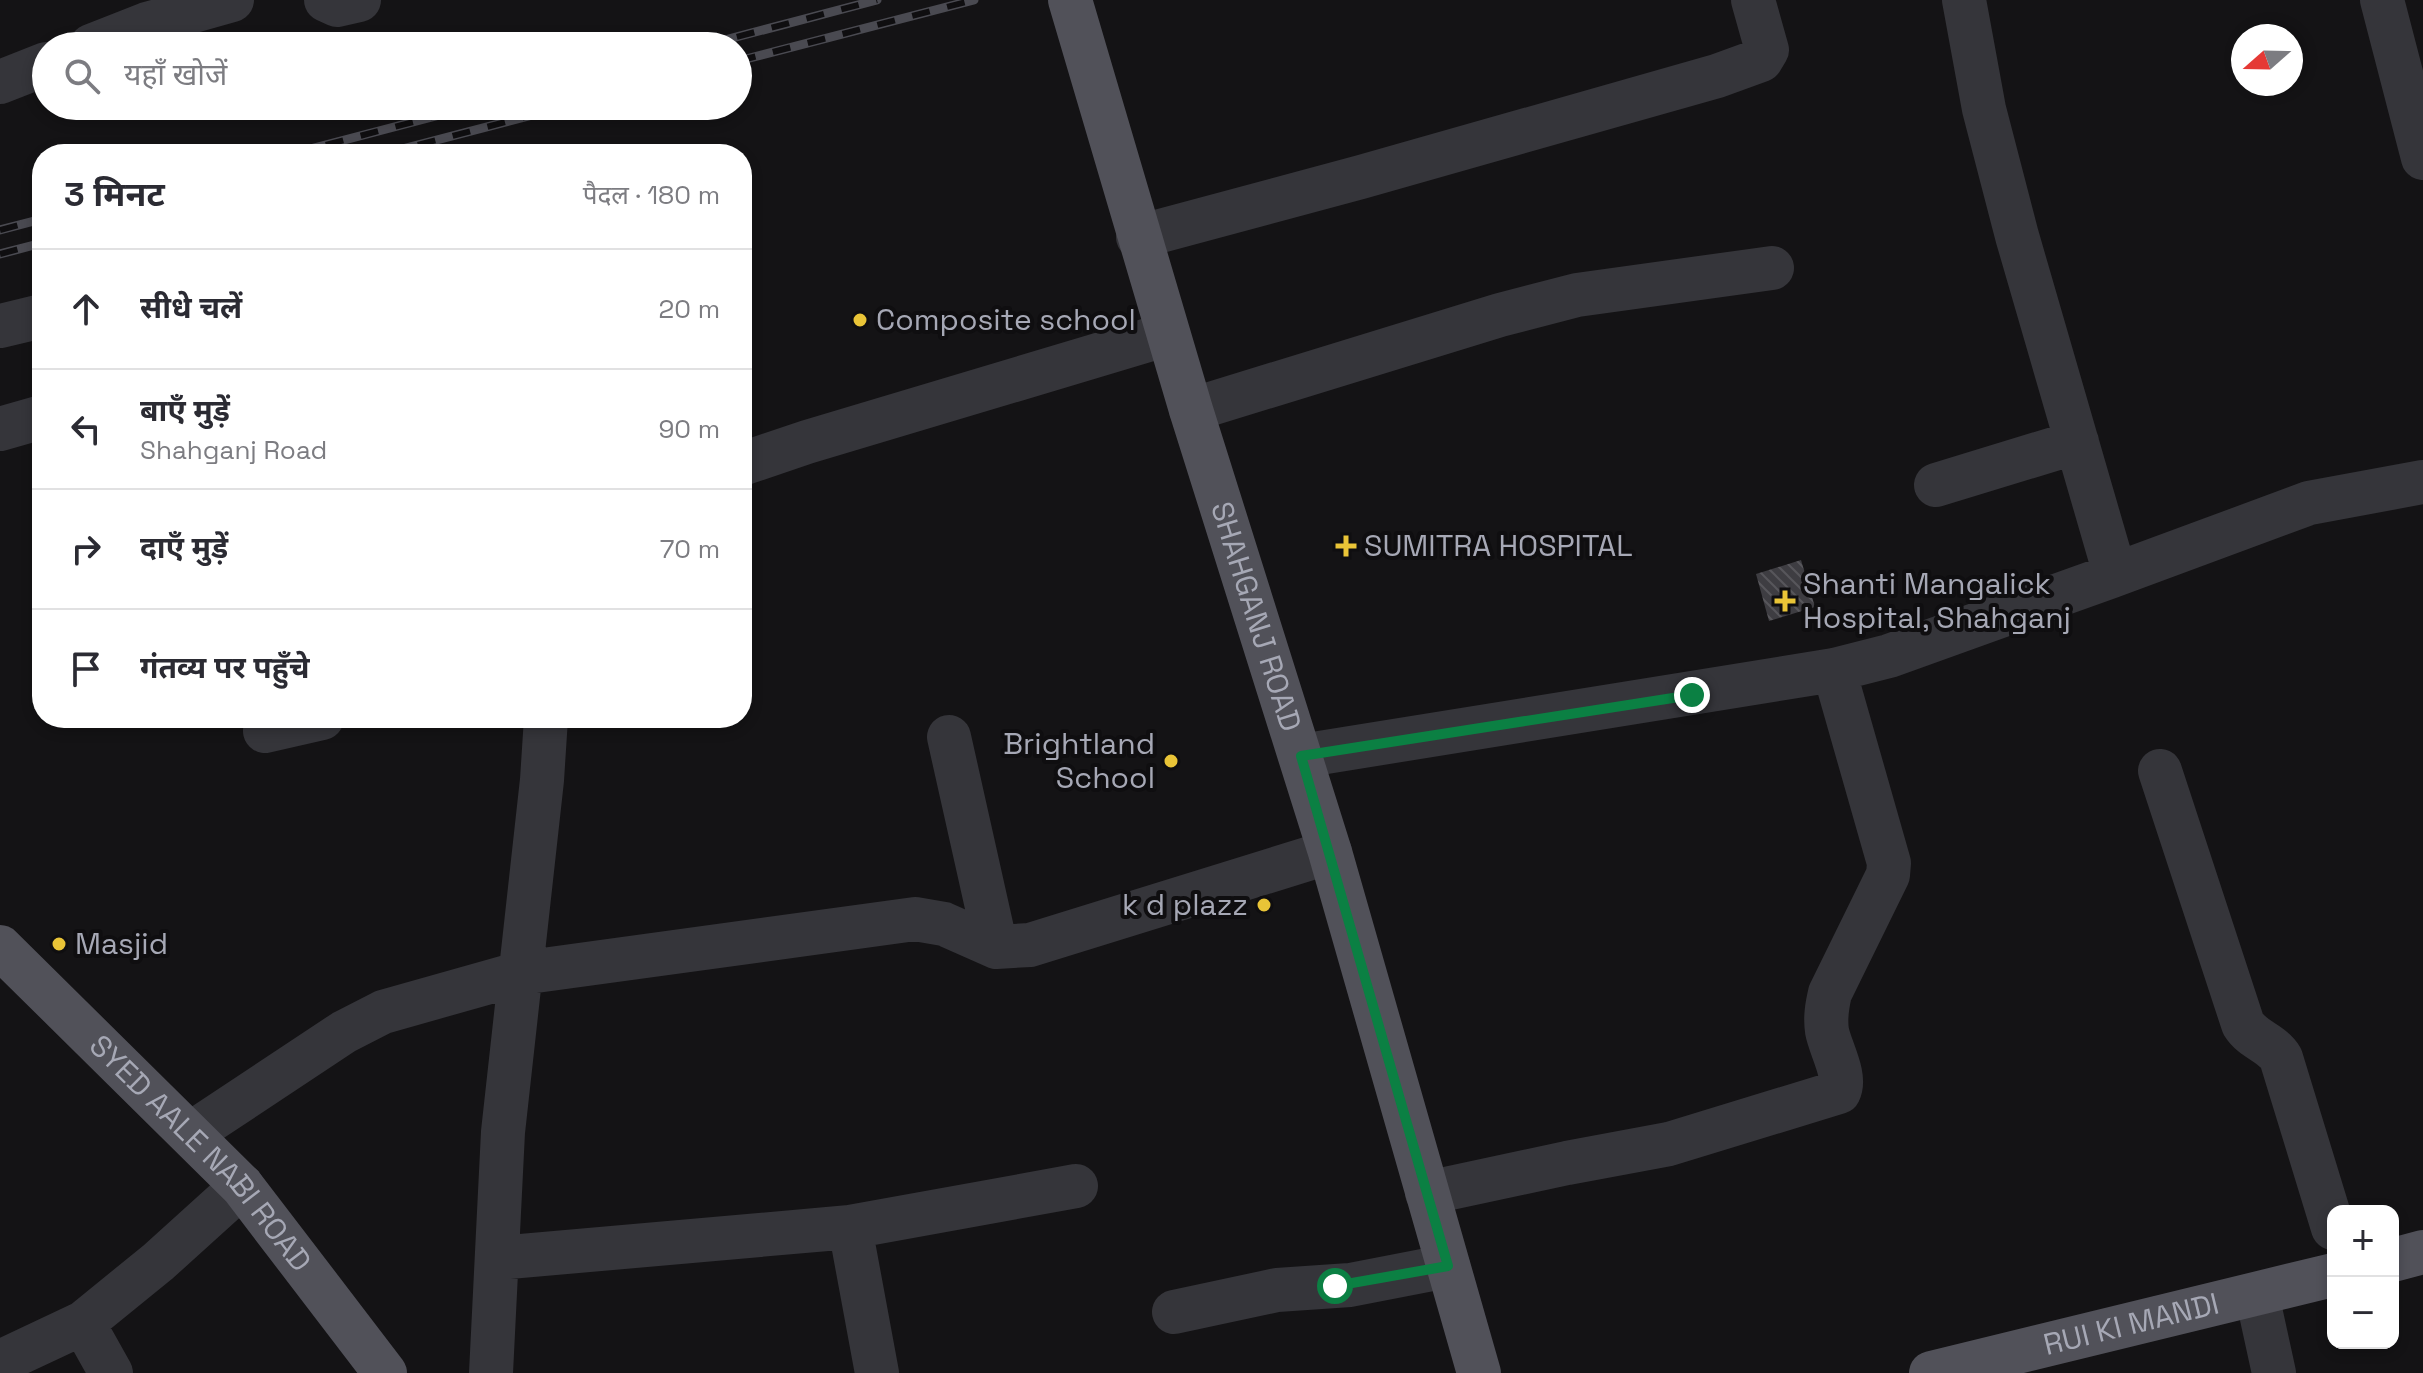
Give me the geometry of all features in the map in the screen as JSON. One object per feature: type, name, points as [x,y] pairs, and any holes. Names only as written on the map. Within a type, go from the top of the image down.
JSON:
[{"type":"main road","name":"SHAHGANJ ROAD","points":[[1070,0],[1138,237],[1330,852],[1479,1373]]},
{"type":"main road","name":"SYED AALE NABI ROAD","points":[[0,947],[242,1186],[385,1373]]},
{"type":"main road","points":[[2399,1258],[2423,1252]]},
{"type":"main road","name":"RUI KI MANDI","points":[[1931,1373],[2327,1277]]},
{"type":"street","points":[[127,32],[232,0]]},
{"type":"street","points":[[326,0],[337,5],[359,0]]},
{"type":"street","points":[[1138,237],[1361,177],[1754,63],[1761,60],[1767,50],[1753,0]]},
{"type":"street","points":[[1964,0],[1984,109],[2017,236],[2113,567],[2114,573],[2109,577]]},
{"type":"street","points":[[2399,24],[2423,158]]},
{"type":"street","points":[[0,82],[32,69]]},
{"type":"street","points":[[1191,410],[1500,315],[1577,295],[1772,268]]},
{"type":"street","points":[[0,326],[32,318]]},
{"type":"street","points":[[752,461],[1168,334]]},
{"type":"street","points":[[0,429],[32,420]]},
{"type":"street","points":[[1936,485],[2077,442]]},
{"type":"street","points":[[1301,756],[1834,670],[1889,656],[2309,503],[2423,482]]},
{"type":"street","points":[[1427,1193],[1669,1144],[1839,1092],[1842,1082],[1827,1031],[1826,1011],[1830,993],[1888,875],[1889,863],[1834,670]]},
{"type":"street","points":[[265,731],[278,728]]},
{"type":"street","points":[[491,1373],[503,1132],[545,728]]},
{"type":"street","points":[[949,737],[996,947]]},
{"type":"street","points":[[2160,771],[2243,1024],[2249,1034],[2275,1049],[2281,1058],[2327,1208]]},
{"type":"street","points":[[190,1134],[344,1032],[383,1012],[521,973],[915,919],[944,924],[996,947],[1030,945],[1330,852]]},
{"type":"street","points":[[0,1362],[83,1323],[158,1262],[242,1186]]},
{"type":"street","points":[[499,1258],[850,1227],[1076,1186]]},
{"type":"street","points":[[850,1227],[877,1373]]},
{"type":"street","points":[[1174,1312],[1277,1290],[1350,1285],[1448,1266]]},
{"type":"street","points":[[2257,1295],[2274,1373]]},
{"type":"street","points":[[83,1323],[111,1373]]},
{"type":"building","points":[[1801,560],[1815,607],[1769,621],[1756,574]]},
{"type":"railway","points":[[752,33],[877,0]]},
{"type":"railway","points":[[752,57],[974,0]]},
{"type":"railway","points":[[329,144],[421,120]]},
{"type":"railway","points":[[421,144],[513,120]]},
{"type":"railway","points":[[0,230],[32,222]]},
{"type":"railway","points":[[0,254],[32,246]]},
{"type":"place","name":"Composite school","points":[[860,320]]},
{"type":"place","name":"SUMITRA HOSPITAL","points":[[1346,546]]},
{"type":"place","name":"Shanti Mangalick Hospital, Shahganj","points":[[1785,601]]},
{"type":"place","name":"Brightland School","points":[[1171,761]]},
{"type":"place","name":"k d plazz","points":[[1264,905]]},
{"type":"place","name":"Masjid","points":[[59,944]]},
{"type":"route","points":[[1335,1286],[1448,1266],[1301,756],[1692,695]]}]
